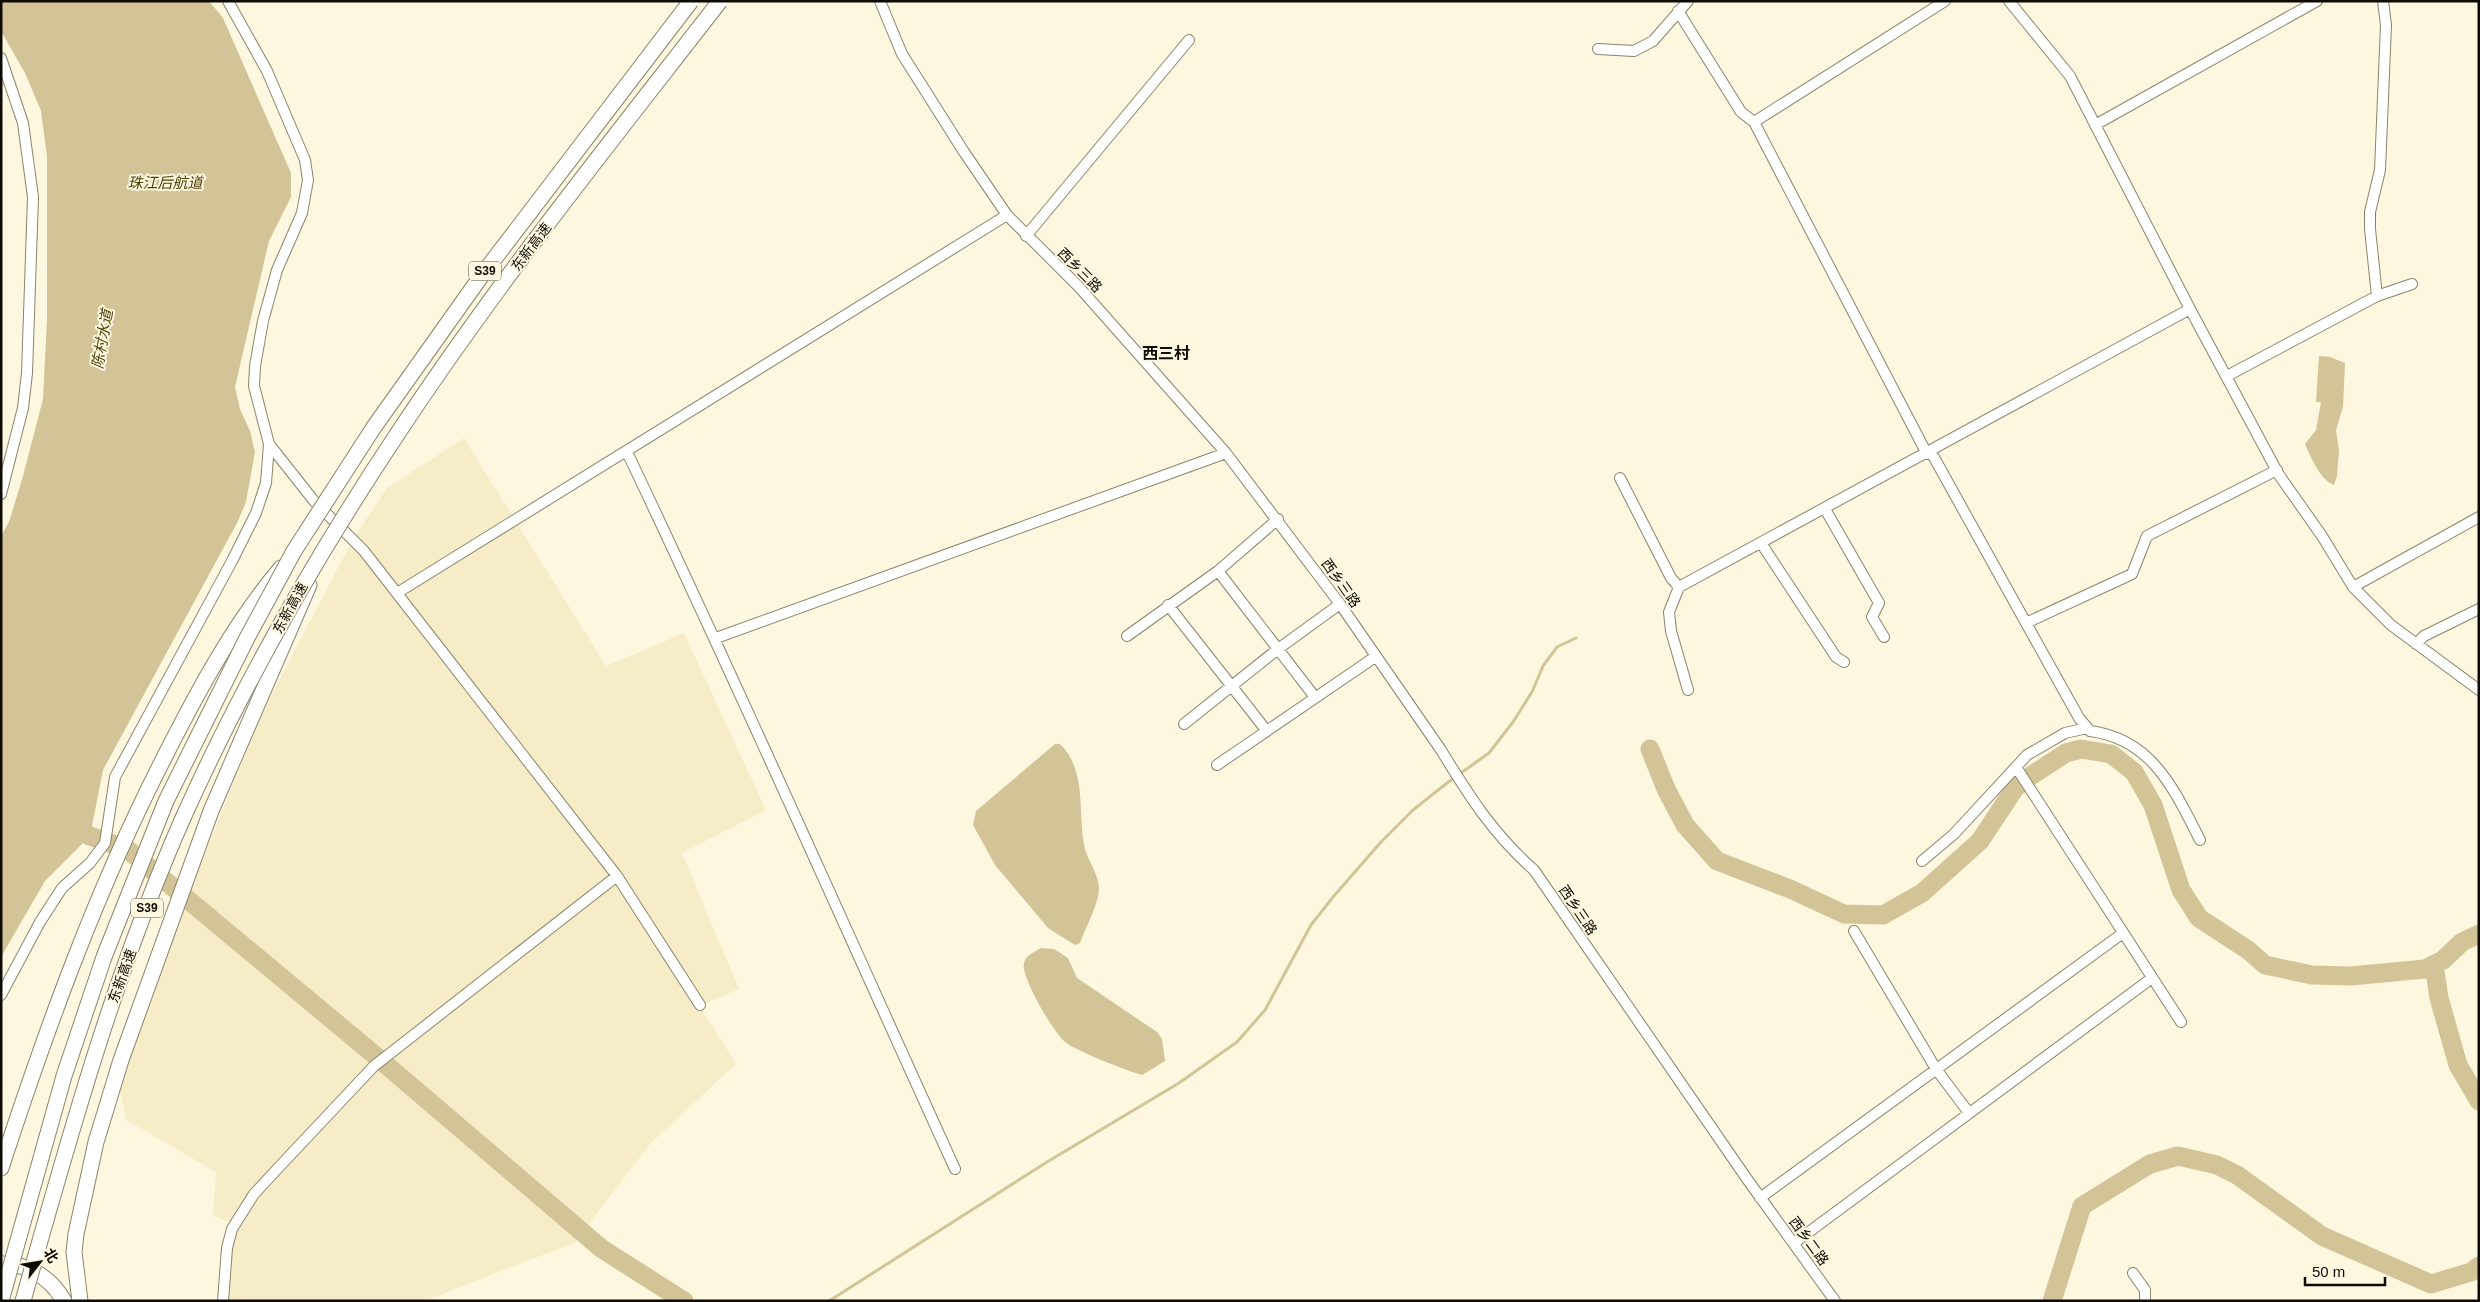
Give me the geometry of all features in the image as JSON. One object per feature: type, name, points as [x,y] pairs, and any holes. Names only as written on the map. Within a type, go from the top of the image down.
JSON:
[{"type":"highway","name":"东新高速","points":[[1,1301],[78,1031],[136,873],[166,801],[247,638],[294,551],[374,427],[482,275],[691,1]]},
{"type":"highway","name":"东新高速","points":[[23,1301],[96,1053],[123,971],[163,867],[229,722],[329,540],[398,432],[462,341],[720,1]]},
{"type":"highway","points":[[80,1301],[74,1252],[81,1204],[96,1142],[143,994],[232,760],[329,540]]},
{"type":"highway","points":[[1,1168],[71,969],[117,855],[183,720],[251,604],[294,551]]},
{"type":"highway","points":[[1,1264],[20,1265],[38,1273],[52,1284],[64,1301]]},
{"type":"street","points":[[1,995],[40,922],[62,888],[90,863],[105,843],[115,777],[228,570],[256,513],[266,483],[269,444],[254,386],[255,366],[263,321],[277,270],[302,212],[308,180],[305,160],[269,77],[228,1]]},
{"type":"street","name":"西乡三路","points":[[880,1],[902,54],[964,152],[1007,214],[1026,236],[1080,287],[1226,453],[1278,519],[1340,604],[1441,750],[1465,789],[1507,846],[1534,870],[1760,1198]]},
{"type":"street","points":[[1598,49],[1634,51],[1653,41],[1688,1]]},
{"type":"street","points":[[1754,122],[1945,1]]},
{"type":"street","points":[[2009,1],[2070,76],[2190,309],[2277,470],[2322,536],[2353,587],[2391,625],[2479,690]]},
{"type":"street","points":[[2095,125],[2317,1]]},
{"type":"street","points":[[2377,296],[2370,212],[2380,170],[2386,25],[2383,1]]},
{"type":"street","points":[[1678,11],[1741,112],[1754,122],[1929,453],[2061,688],[2090,731],[2109,733],[2133,745],[2164,774],[2175,791],[2200,840]]},
{"type":"street","points":[[1026,236],[1189,40]]},
{"type":"street","points":[[1,58],[23,123],[33,197],[27,373],[23,408],[1,494]]},
{"type":"street","points":[[397,592],[627,452],[1007,214]]},
{"type":"street","points":[[2227,376],[2377,296],[2412,284]]},
{"type":"street","points":[[1688,690],[1671,630],[1669,612],[1679,587],[1929,453],[2190,309]]},
{"type":"street","points":[[269,444],[314,501],[353,539],[397,592],[618,876],[700,1005]]},
{"type":"street","points":[[627,452],[716,638],[810,852],[955,1170]]},
{"type":"street","points":[[716,638],[1226,453]]},
{"type":"street","points":[[2026,623],[2132,574],[2146,536],[2277,470]]},
{"type":"street","points":[[1620,478],[1671,578],[1679,587]]},
{"type":"street","points":[[1825,509],[1879,603],[1872,617],[1884,638]]},
{"type":"street","points":[[2353,587],[2425,545],[2479,517]]},
{"type":"street","points":[[1127,636],[1218,571],[1278,519]]},
{"type":"street","points":[[1761,543],[1836,656],[1844,662]]},
{"type":"street","points":[[1218,571],[1314,696]]},
{"type":"street","points":[[1184,724],[1278,649],[1340,604]]},
{"type":"street","points":[[1168,605],[1266,730]]},
{"type":"street","points":[[2416,644],[2424,636],[2479,609]]},
{"type":"street","points":[[1217,765],[1314,696],[1375,657]]},
{"type":"street","points":[[1922,861],[1954,834],[2027,755],[2065,733],[2087,728]]},
{"type":"street","points":[[2016,767],[2181,1022]]},
{"type":"street","points":[[223,1301],[227,1248],[239,1215],[254,1194],[374,1066],[399,1044],[618,876]]},
{"type":"street","points":[[1854,931],[1936,1069],[1969,1113]]},
{"type":"street","points":[[1760,1198],[2123,932]]},
{"type":"street","points":[[1794,1243],[2152,978]]},
{"type":"street","name":"西乡二路","points":[[1760,1198],[1835,1301]]},
{"type":"street","points":[[2133,1273],[2145,1290],[2145,1301]]},
{"type":"shaded area","points":[[464,438],[606,666],[684,633],[766,810],[682,853],[739,989],[700,1006],[736,1064],[651,1143],[574,1243],[424,1301],[223,1301],[234,1224],[213,1216],[216,1172],[126,1120],[119,1084],[187,899],[261,715],[353,539],[387,488]]},
{"type":"water","name":"珠江后航道","points":[[1,1],[209,1],[223,18],[291,173],[291,197],[269,241],[235,387],[240,409],[250,431],[255,452],[246,502],[237,523],[103,770],[90,836],[45,881],[1,957],[1,536],[9,522],[43,399],[47,319],[47,157],[41,111],[25,73],[1,31]]},
{"type":"water","points":[[2319,356],[2330,357],[2345,363],[2343,407],[2336,430],[2339,450],[2337,476],[2334,485],[2320,473],[2305,444],[2316,430],[2321,402],[2316,402]]},
{"type":"water","points":[[1055,744],[1060,744],[1069,755],[1075,767],[1080,794],[1085,849],[1099,884],[1094,909],[1080,943],[1075,945],[1048,928],[995,865],[973,825],[976,811]]},
{"type":"water","points":[[1041,948],[1054,949],[1068,958],[1077,978],[1157,1032],[1162,1039],[1165,1061],[1142,1075],[1089,1055],[1064,1041],[1038,1003],[1024,970],[1024,963],[1027,958]]},
{"type":"waterway","points":[[829,1301],[1047,1162],[1179,1083],[1237,1042],[1265,1010],[1311,925],[1333,897],[1381,842],[1413,810],[1489,753],[1513,722],[1532,692],[1543,666],[1557,647],[1576,638]]},
{"type":"waterway","points":[[1650,749],[1666,789],[1685,825],[1717,861],[1790,889],[1844,914],[1883,915],[1922,893],[1980,841],[2015,788],[2066,753],[2081,749],[2111,754],[2134,772],[2153,805],[2181,890],[2199,918],[2248,950],[2265,965],[2312,975],[2351,976],[2425,969],[2443,960],[2462,942],[2479,934]]},
{"type":"waterway","points":[[68,823],[90,836],[127,849],[371,1052],[602,1249],[684,1301]]},
{"type":"waterway","points":[[2434,965],[2439,998],[2458,1065],[2479,1101]]},
{"type":"waterway","points":[[2052,1301],[2082,1206],[2150,1164],[2178,1156],[2217,1165],[2237,1175],[2322,1236],[2431,1284],[2471,1272],[2479,1266]]},
{"type":"district","name":"西三村","points":[[1166,353]]},
{"type":"water label","name":"陈村水道","points":[[102,339]]}]
